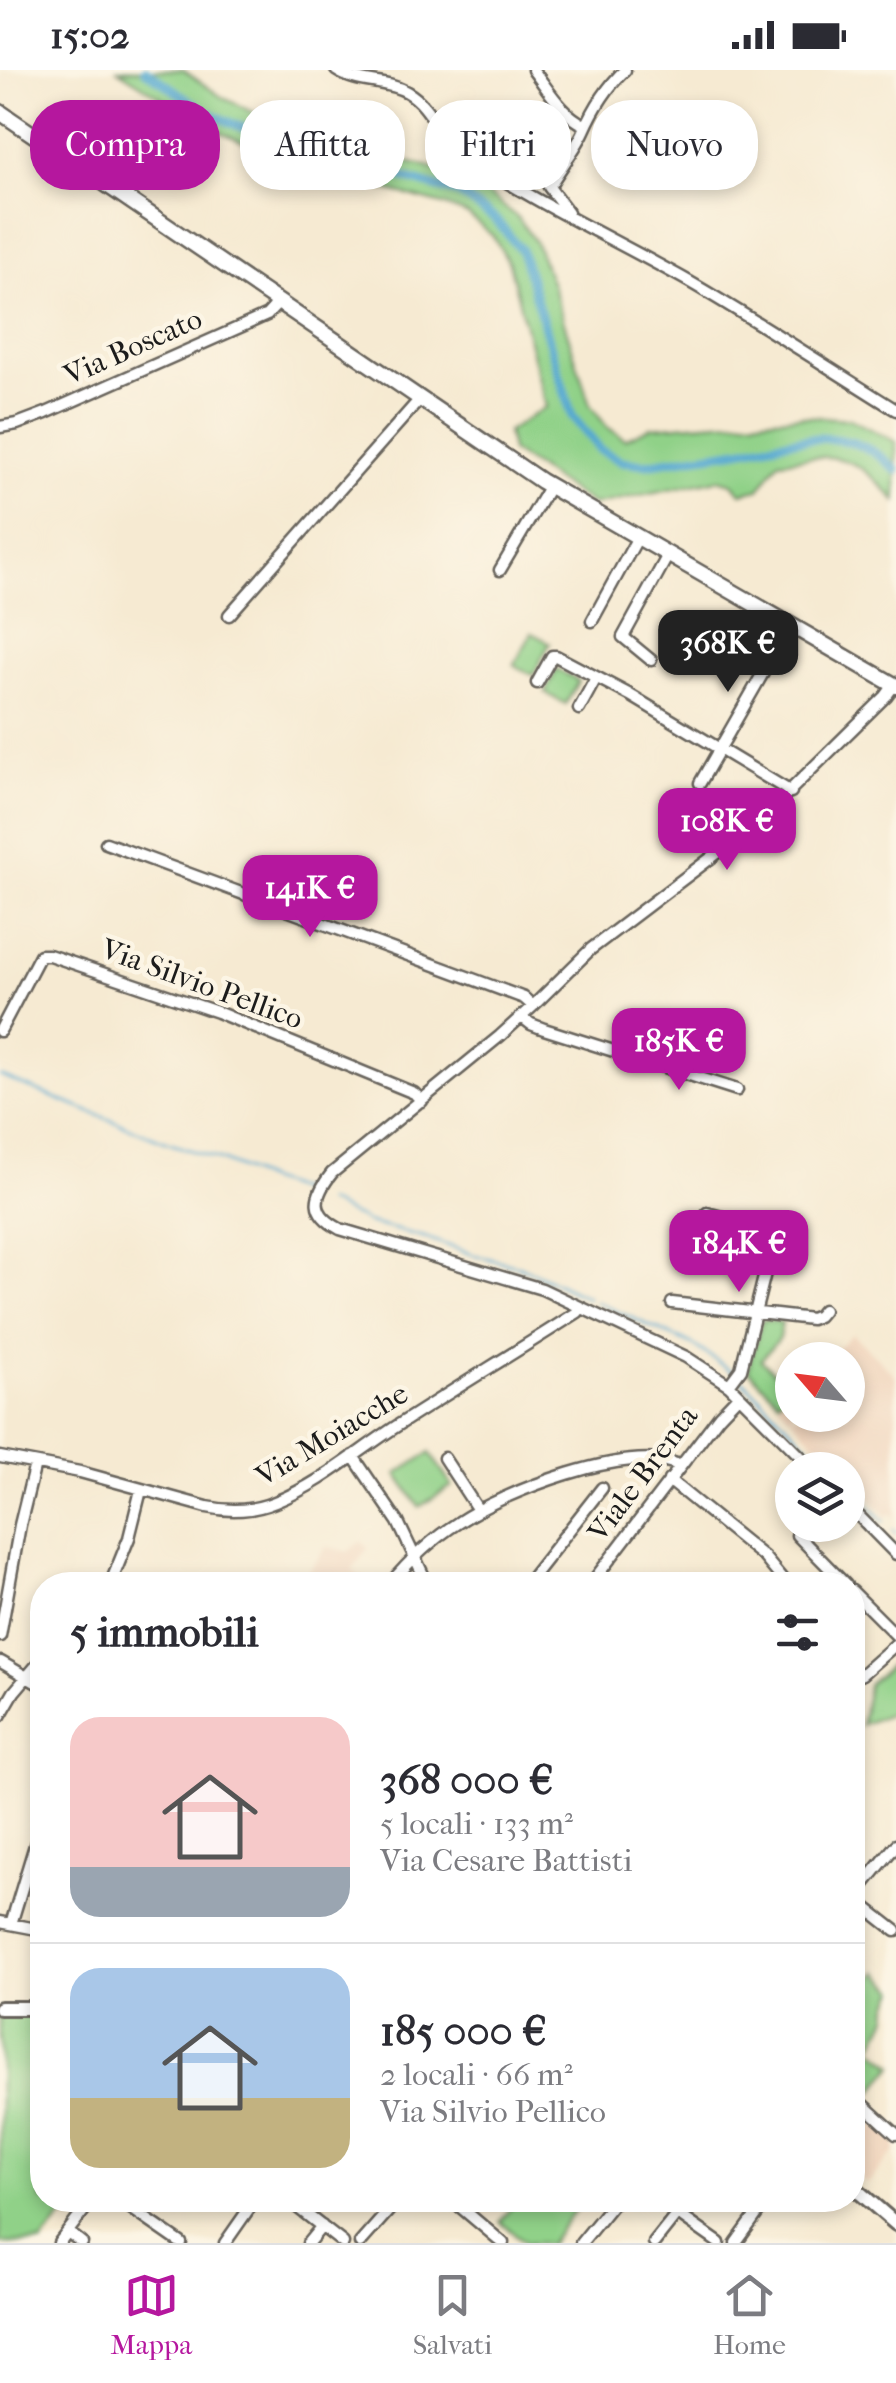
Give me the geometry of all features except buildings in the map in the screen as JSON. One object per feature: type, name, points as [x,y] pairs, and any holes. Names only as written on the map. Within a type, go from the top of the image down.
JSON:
[{"type":"main road","points":[[0,112],[550,486],[895,686]]},
{"type":"street","points":[[533,70],[565,111],[585,125]]},
{"type":"street","points":[[571,217],[548,187],[610,85],[625,70]]},
{"type":"street","points":[[340,73],[410,93],[422,102],[454,148],[690,282],[896,410]]},
{"type":"street","name":"Via Boscato","points":[[0,427],[46,414],[267,315],[279,302]]},
{"type":"street","points":[[229,615],[420,399]]},
{"type":"street","points":[[500,570],[550,486]]},
{"type":"street","points":[[592,621],[638,538]]},
{"type":"street","points":[[651,660],[623,637],[668,554]]},
{"type":"street","points":[[700,783],[790,626]]},
{"type":"street","points":[[537,682],[552,656],[630,695],[791,792]]},
{"type":"street","points":[[579,709],[596,678]]},
{"type":"street","points":[[796,1452],[729,1385],[686,1357],[542,1289],[340,1229],[320,1214],[317,1197],[332,1173],[522,1016],[591,949],[728,848],[791,792],[895,686]]},
{"type":"street","points":[[106,844],[524,998],[533,1006]]},
{"type":"street","name":"Via Silvio Pellico","points":[[0,1031],[40,955],[49,955],[217,1012],[414,1093],[422,1101]]},
{"type":"street","points":[[522,1016],[531,1024],[737,1090]]},
{"type":"street","points":[[707,1213],[777,1226],[741,1369],[729,1385]]},
{"type":"street","points":[[672,1303],[812,1319],[823,1310]]},
{"type":"street","name":"Via Moiacche","points":[[0,1457],[80,1472],[225,1511],[254,1509],[303,1488],[578,1312],[575,1306]]},
{"type":"street","name":"Viale Brenta","points":[[600,1572],[739,1395]]},
{"type":"street","points":[[353,1456],[398,1522],[422,1572]]},
{"type":"street","points":[[444,1458],[478,1510]]},
{"type":"street","points":[[401,1572],[440,1536],[503,1498],[556,1478],[628,1459],[676,1462],[680,1466]]},
{"type":"street","points":[[0,1636],[35,1464]]},
{"type":"street","points":[[669,1480],[764,1557],[776,1572]]},
{"type":"street","points":[[536,1572],[602,1488]]},
{"type":"street","points":[[115,1572],[141,1490]]},
{"type":"street","points":[[865,1522],[896,1554]]},
{"type":"street","points":[[804,1542],[833,1572]]},
{"type":"street","points":[[865,1605],[896,1635]]},
{"type":"street","points":[[865,1671],[896,1644]]},
{"type":"street","points":[[2,1662],[30,1679]]},
{"type":"street","points":[[0,1716],[30,1672]]},
{"type":"street","points":[[865,1883],[896,1845]]},
{"type":"street","points":[[6,1923],[30,1856]]},
{"type":"street","points":[[865,1905],[896,1931]]},
{"type":"street","points":[[0,2008],[30,2008]]},
{"type":"street","points":[[865,2105],[893,2128]]},
{"type":"street","points":[[865,2197],[896,2224]]},
{"type":"street","points":[[58,2243],[83,2212]]},
{"type":"street","points":[[136,2212],[181,2243]]},
{"type":"street","points":[[225,2243],[247,2212]]},
{"type":"street","points":[[304,2212],[343,2243]]},
{"type":"street","points":[[360,2243],[387,2212]]},
{"type":"street","points":[[466,2212],[503,2243]]},
{"type":"street","points":[[582,2243],[607,2212]]},
{"type":"street","points":[[674,2212],[719,2243]]},
{"type":"street","points":[[736,2243],[759,2212]]},
{"type":"street","points":[[654,2243],[677,2214]]},
{"type":"street","points":[[308,2243],[322,2226]]},
{"type":"street","points":[[68,2232],[82,2243]]},
{"type":"shaded area","points":[[852,1334],[860,1342],[844,1342]]},
{"type":"shaded area","points":[[865,1346],[896,1376],[896,1518],[891,1513],[887,1516],[865,1493],[865,1452],[825,1452],[806,1432],[865,1432]]},
{"type":"shaded area","points":[[361,1541],[368,1548],[352,1570],[355,1572],[309,1572],[326,1547],[348,1552]]},
{"type":"shaded area","points":[[865,2120],[875,2128],[879,2124],[896,2139],[896,2150],[867,2184]]},
{"type":"green space","points":[[118,70],[183,70],[240,106],[240,140],[220,132],[220,100],[165,100]]},
{"type":"green space","points":[[405,161],[425,166],[425,190],[481,190],[518,218],[536,243],[552,284],[590,405],[607,427],[625,439],[651,427],[803,416],[850,419],[896,442],[896,501],[857,466],[845,460],[817,457],[779,461],[759,489],[741,493],[733,483],[718,479],[593,505],[511,451],[507,432],[546,407],[509,263],[493,236],[468,215],[388,190],[405,190]]},
{"type":"green space","points":[[532,633],[550,643],[533,675],[514,665]]},
{"type":"green space","points":[[557,669],[578,681],[566,704],[545,693]]},
{"type":"green space","points":[[762,1320],[782,1322],[779,1338],[761,1360],[775,1374],[775,1397],[748,1370]]},
{"type":"green space","points":[[430,1453],[452,1486],[419,1507],[397,1474]]},
{"type":"green space","points":[[896,1660],[896,1711],[865,1723],[865,1702],[868,1685]]},
{"type":"green space","points":[[878,1972],[896,1989],[888,2017],[872,2048],[894,2065],[872,2093],[865,2087],[865,1986]]},
{"type":"green space","points":[[0,2014],[30,2015],[30,2212],[67,2212],[42,2243],[0,2243]]},
{"type":"green space","points":[[507,2212],[574,2212],[549,2243],[526,2243],[500,2222]]},
{"type":"waterway","points":[[145,70],[205,111],[288,148],[459,194],[495,219],[521,250],[572,416],[600,450],[621,461],[645,464],[822,438],[860,445],[896,470]]},
{"type":"waterway","points":[[0,1076],[306,1193]]},
{"type":"waterway","points":[[326,1202],[369,1223],[520,1266],[588,1298]]},
{"type":"waterway","points":[[596,1302],[693,1345],[732,1371]]},
{"type":"waterway","points":[[742,1380],[815,1452]]},
{"type":"waterway","points":[[865,1502],[884,1521]]},
{"type":"waterway","points":[[893,1530],[896,1534]]}]
